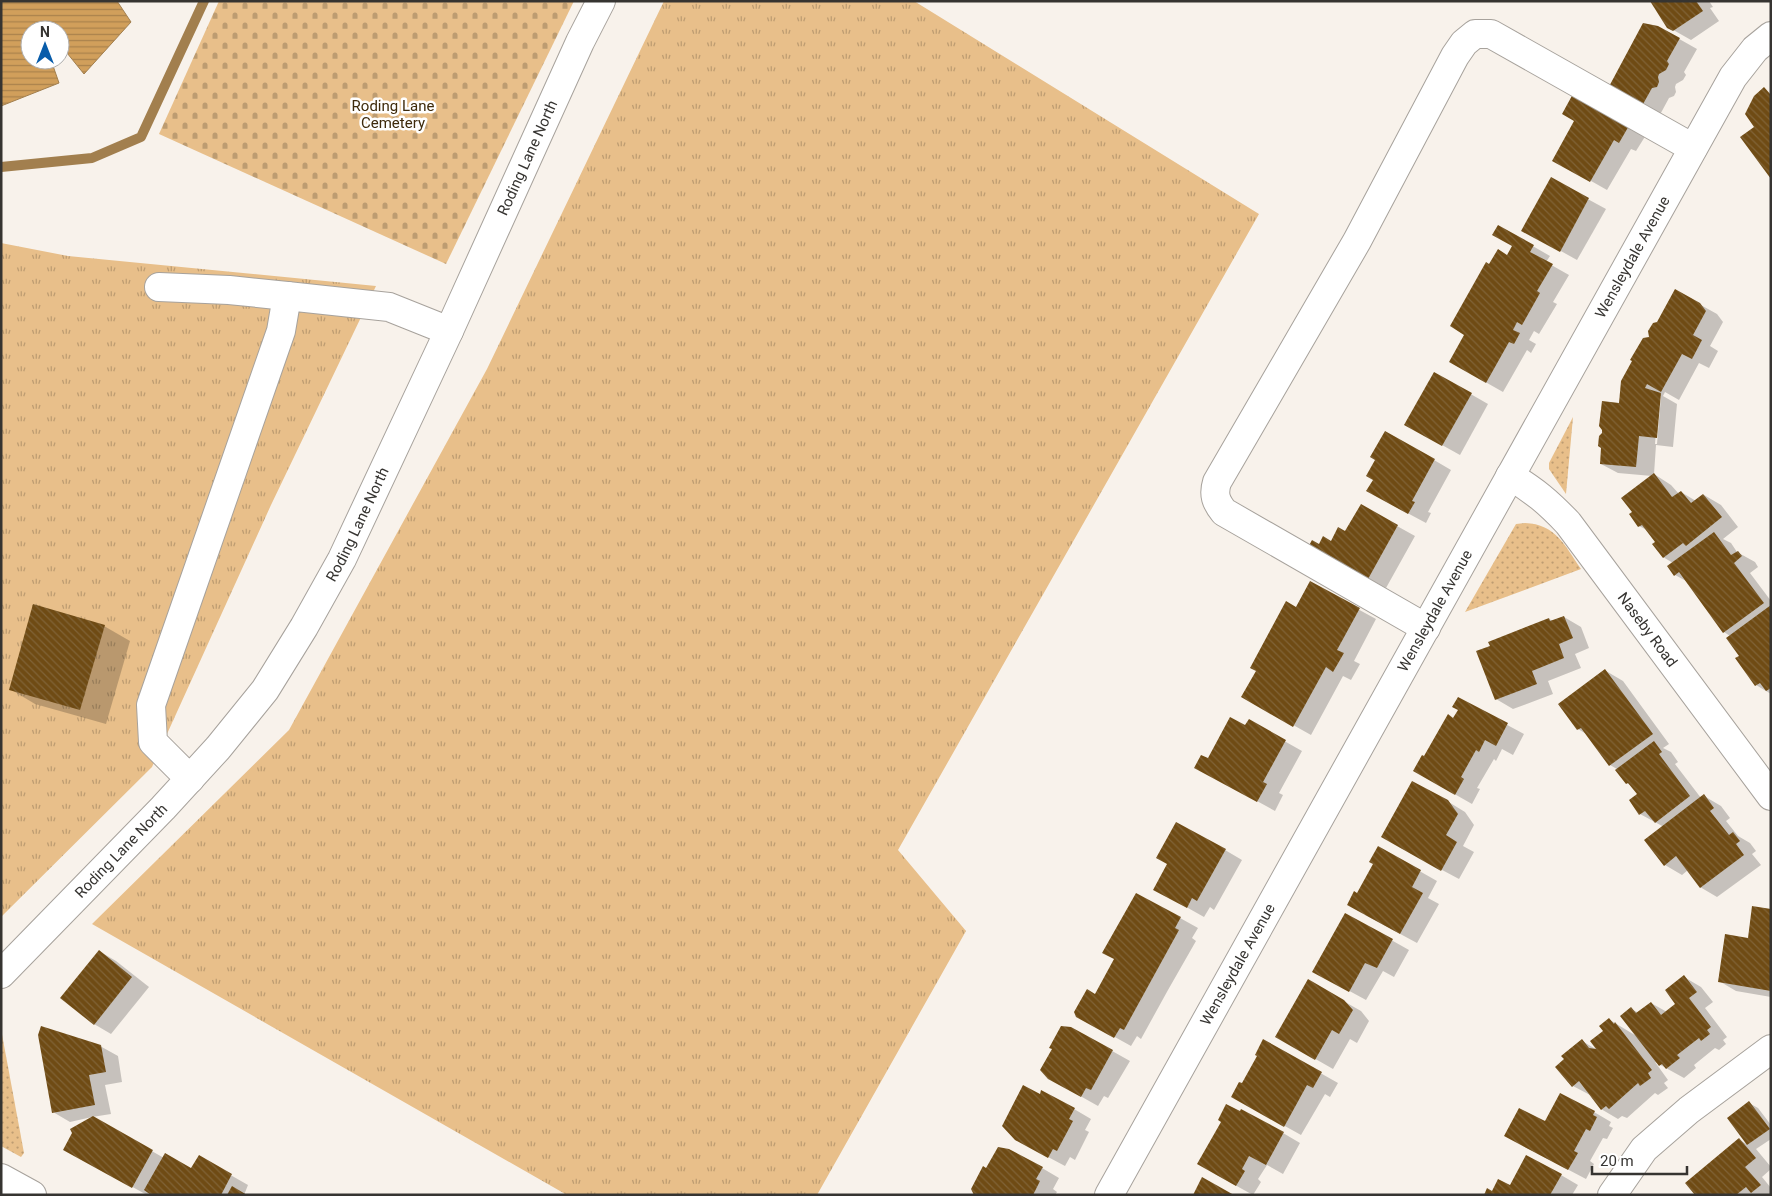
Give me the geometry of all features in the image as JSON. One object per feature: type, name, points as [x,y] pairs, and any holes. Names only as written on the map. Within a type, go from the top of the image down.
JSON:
[{"type":"street","name":"Roding Lane North","points":[[1,974],[218,748],[264,690],[304,627],[342,559],[449,331],[580,42],[601,1]]},
{"type":"street","points":[[1426,628],[1224,512],[1215,498],[1214,491],[1217,482],[1357,241],[1455,56],[1464,43],[1475,34],[1491,34],[1693,148]]},
{"type":"street","name":"Wensleydale Avenue","points":[[1109,1195],[1733,77],[1755,49],[1771,36]]},
{"type":"street","points":[[159,287],[228,290],[389,307],[449,331]]},
{"type":"street","points":[[190,779],[153,742],[151,705],[281,331],[287,296]]},
{"type":"street","name":"Naseby Road","points":[[1510,476],[1531,488],[1548,502],[1568,523],[1771,796]]},
{"type":"street","points":[[1612,1195],[1644,1148],[1689,1110],[1771,1049]]},
{"type":"street","points":[[1,1178],[32,1195]]},
{"type":"green space","name":"Roding Lane Cemetery","points":[[219,1],[574,1],[446,264],[159,134]]},
{"type":"green space","points":[[664,1],[914,1],[1259,214],[898,850],[966,931],[817,1195],[567,1195],[92,924],[289,730],[487,369]]},
{"type":"green space","points":[[1,243],[68,256],[376,286],[271,505],[152,767],[1,917]]},
{"type":"green space","points":[[1573,417],[1566,494],[1549,469],[1549,463]]},
{"type":"green space","points":[[1525,523],[1545,527],[1552,532],[1559,538],[1581,569],[1465,612],[1516,524]]},
{"type":"green space","points":[[1,1029],[24,1153],[21,1157],[1,1146]]},
{"type":"shaded area","points":[[1,1],[117,1],[131,22],[84,74],[70,57],[70,20],[20,20],[20,70],[54,70],[59,83],[1,106]]},
{"type":"building","points":[[1650,1],[1696,1],[1703,11],[1673,31],[1667,28]]},
{"type":"building","points":[[1643,23],[1658,26],[1680,38],[1667,61],[1669,64],[1666,70],[1659,74],[1657,87],[1652,88],[1638,113],[1605,94]]},
{"type":"building","points":[[1764,87],[1771,95],[1771,179],[1740,137],[1754,127],[1745,114],[1754,96]]},
{"type":"building","points":[[1574,92],[1630,124],[1619,143],[1614,140],[1590,182],[1552,161],[1574,121],[1562,114]]},
{"type":"building","points":[[1551,177],[1589,198],[1560,252],[1521,231]]},
{"type":"building","points":[[1498,225],[1534,245],[1530,252],[1553,264],[1537,291],[1540,293],[1522,325],[1517,322],[1513,330],[1520,333],[1514,344],[1509,342],[1486,383],[1449,362],[1464,335],[1450,326],[1486,262],[1489,264],[1498,249],[1507,255],[1512,246],[1492,235]]},
{"type":"building","points":[[1675,289],[1700,303],[1706,311],[1693,335],[1702,340],[1692,359],[1682,354],[1661,392],[1647,384],[1645,388],[1661,393],[1657,438],[1639,436],[1636,467],[1600,464],[1601,448],[1598,446],[1599,436],[1602,433],[1599,426],[1602,401],[1619,403],[1621,381],[1632,361],[1630,360],[1643,338],[1649,337],[1648,331],[1653,323],[1657,322]]},
{"type":"building","points":[[1434,372],[1472,393],[1442,446],[1404,425]]},
{"type":"building","points":[[1385,431],[1435,459],[1412,501],[1415,502],[1408,514],[1366,491],[1373,480],[1366,476],[1375,460],[1370,457]]},
{"type":"building","points":[[1654,473],[1672,497],[1681,491],[1691,503],[1703,494],[1722,517],[1686,546],[1683,543],[1663,558],[1652,544],[1655,542],[1642,525],[1638,527],[1629,514],[1632,512],[1621,498]]},
{"type":"building","points":[[1361,504],[1398,525],[1368,579],[1305,553],[1312,540],[1319,544],[1323,536],[1331,541],[1338,527],[1345,531]]},
{"type":"building","points":[[1714,532],[1731,555],[1738,551],[1742,556],[1734,563],[1764,603],[1723,633],[1679,572],[1674,576],[1667,566]]},
{"type":"building","points":[[1310,581],[1360,608],[1337,650],[1344,653],[1333,672],[1326,667],[1293,727],[1241,697],[1256,671],[1250,668],[1286,601],[1296,607]]},
{"type":"building","points":[[33,604],[105,625],[80,710],[9,690]]},
{"type":"building","points":[[1771,605],[1771,688],[1766,691],[1760,683],[1755,686],[1735,658],[1739,656],[1726,638]]},
{"type":"building","points":[[1564,616],[1573,638],[1559,644],[1564,658],[1532,671],[1537,684],[1495,700],[1476,651],[1490,646],[1488,642],[1549,618],[1550,621]]},
{"type":"building","points":[[1605,669],[1653,734],[1609,766],[1581,728],[1577,730],[1558,704]]},
{"type":"building","points":[[1458,697],[1508,723],[1496,746],[1485,740],[1479,752],[1476,750],[1461,777],[1464,779],[1455,795],[1413,771],[1422,755],[1424,756],[1448,714],[1453,718],[1458,710],[1452,707]]},
{"type":"building","points":[[1230,717],[1245,725],[1249,719],[1286,740],[1263,782],[1267,784],[1257,802],[1194,768],[1201,755],[1208,758]]},
{"type":"building","points":[[1654,741],[1662,752],[1659,754],[1690,796],[1655,823],[1645,811],[1639,815],[1629,800],[1637,794],[1615,770]]},
{"type":"building","points":[[1412,781],[1448,800],[1458,814],[1446,835],[1457,842],[1441,871],[1381,837]]},
{"type":"building","points":[[1704,794],[1714,808],[1710,811],[1729,835],[1733,832],[1740,841],[1736,844],[1744,855],[1700,888],[1676,856],[1664,866],[1644,840]]},
{"type":"building","points":[[1176,822],[1226,849],[1197,901],[1192,898],[1187,908],[1153,890],[1167,864],[1156,858]]},
{"type":"building","points":[[1378,846],[1421,870],[1412,887],[1423,893],[1400,934],[1347,905],[1354,891],[1357,893],[1373,864],[1369,862]]},
{"type":"building","points":[[1136,893],[1181,917],[1175,928],[1179,930],[1124,1030],[1120,1028],[1114,1038],[1076,1017],[1074,1012],[1087,989],[1095,994],[1114,959],[1102,953]]},
{"type":"building","points":[[1752,906],[1771,909],[1771,991],[1718,982],[1725,934],[1748,938]]},
{"type":"building","points":[[1345,913],[1393,939],[1377,968],[1365,963],[1349,992],[1312,972]]},
{"type":"building","points":[[99,950],[132,977],[94,1025],[60,998]]},
{"type":"building","points":[[1684,975],[1697,992],[1689,998],[1711,1027],[1707,1030],[1710,1034],[1701,1041],[1699,1038],[1677,1055],[1680,1058],[1666,1069],[1662,1064],[1659,1066],[1620,1016],[1631,1007],[1636,1013],[1651,1002],[1661,1015],[1675,1004],[1665,990]]},
{"type":"building","points":[[1308,979],[1344,1000],[1353,1010],[1339,1034],[1332,1030],[1315,1060],[1275,1037]]},
{"type":"building","points":[[1609,1018],[1614,1024],[1615,1022],[1652,1070],[1648,1073],[1651,1078],[1640,1086],[1638,1083],[1609,1109],[1606,1106],[1601,1110],[1579,1081],[1572,1087],[1555,1067],[1564,1059],[1561,1056],[1582,1039],[1589,1048],[1596,1049],[1590,1041],[1603,1031],[1599,1026]]},
{"type":"building","points":[[41,1026],[101,1045],[106,1072],[89,1075],[95,1105],[52,1113],[38,1035]]},
{"type":"building","points":[[1061,1026],[1071,1027],[1113,1050],[1091,1090],[1086,1088],[1081,1097],[1048,1079],[1040,1070],[1052,1049],[1049,1048]]},
{"type":"building","points":[[1263,1039],[1322,1072],[1313,1088],[1307,1085],[1284,1127],[1231,1097],[1239,1082],[1242,1083],[1257,1056],[1255,1055]]},
{"type":"building","points":[[1023,1085],[1040,1094],[1041,1090],[1075,1108],[1069,1119],[1073,1121],[1057,1151],[1053,1149],[1048,1158],[1015,1140],[1002,1126]]},
{"type":"building","points":[[1560,1093],[1595,1111],[1593,1115],[1597,1117],[1590,1131],[1586,1129],[1574,1151],[1578,1153],[1568,1170],[1504,1136],[1519,1108],[1545,1121]]},
{"type":"building","points":[[1749,1101],[1770,1129],[1747,1145],[1727,1118]]},
{"type":"building","points":[[1226,1104],[1240,1111],[1241,1109],[1284,1132],[1266,1165],[1249,1156],[1242,1169],[1245,1171],[1236,1186],[1197,1164],[1221,1122],[1218,1120]]},
{"type":"building","points":[[93,1116],[153,1150],[132,1188],[63,1150],[72,1133],[70,1129]]},
{"type":"building","points":[[1739,1138],[1756,1158],[1745,1167],[1761,1185],[1751,1193],[1746,1187],[1736,1195],[1695,1195],[1685,1183]]},
{"type":"building","points":[[998,1147],[1009,1149],[1043,1167],[1036,1179],[1040,1181],[1033,1195],[974,1195],[971,1189],[983,1166],[986,1168]]},
{"type":"building","points":[[165,1153],[191,1168],[199,1155],[232,1174],[221,1195],[151,1195],[144,1190]]},
{"type":"building","points":[[1526,1155],[1562,1174],[1550,1195],[1484,1195],[1487,1188],[1492,1191],[1498,1179],[1510,1185]]},
{"type":"building","points":[[1202,1177],[1234,1195],[1193,1195]]},
{"type":"building","points":[[232,1186],[247,1195],[227,1195]]},
{"type":"waterway","points":[[1,167],[92,158],[141,137],[204,1]]}]
